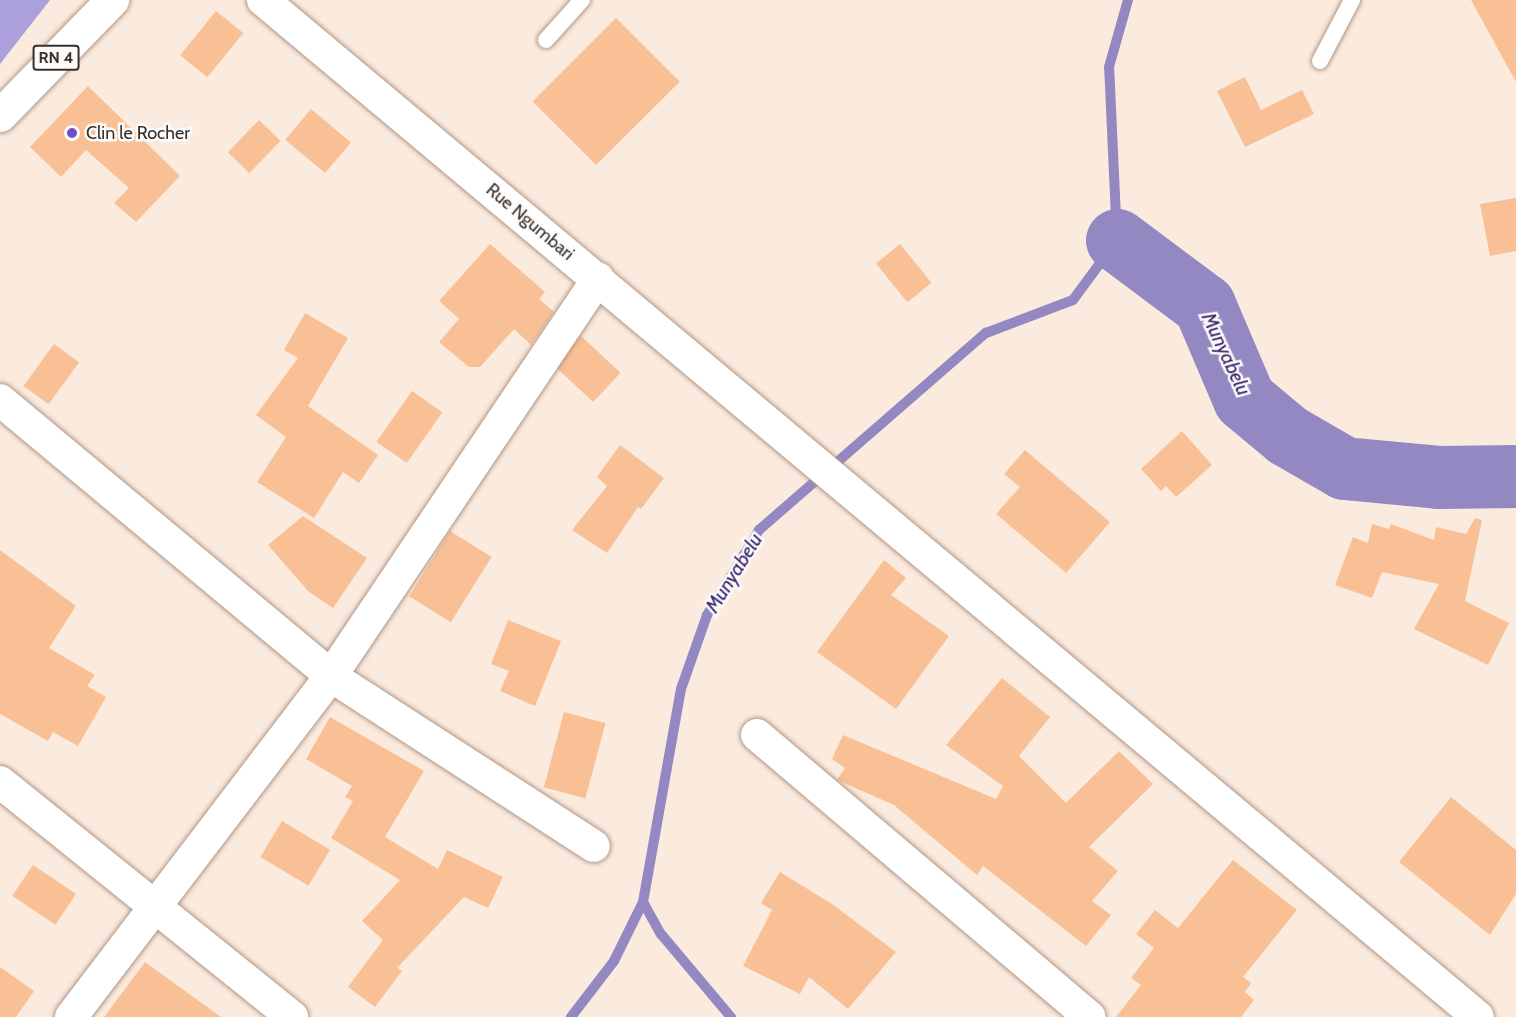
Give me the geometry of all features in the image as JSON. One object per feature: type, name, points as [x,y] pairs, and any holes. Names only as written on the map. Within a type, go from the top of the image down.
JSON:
[{"type":"highway","name":"RN 4","points":[[0,115],[112,0]]},
{"type":"street","name":"Rue Ngumbari","points":[[263,0],[797,444],[1478,1017]]},
{"type":"street","points":[[71,1017],[156,910],[331,676],[598,278]]},
{"type":"street","points":[[0,400],[331,676],[594,846]]},
{"type":"street","points":[[757,735],[1089,1017]]},
{"type":"street","points":[[0,782],[156,910],[292,1017]]},
{"type":"lane","points":[[546,40],[582,0]]},
{"type":"lane","points":[[1320,61],[1352,0]]},
{"type":"shaded area","points":[[0,0],[50,0],[0,64]]},
{"type":"building","points":[[1471,0],[1516,0],[1516,82]]},
{"type":"building","points":[[216,11],[243,33],[207,77],[180,55]]},
{"type":"building","points":[[616,18],[680,82],[596,165],[533,101]]},
{"type":"building","points":[[1245,77],[1261,110],[1302,90],[1314,114],[1245,147],[1217,91]]},
{"type":"building","points":[[88,86],[180,176],[136,222],[114,203],[129,188],[86,150],[61,177],[30,147]]},
{"type":"building","points":[[311,109],[351,142],[325,173],[285,140]]},
{"type":"building","points":[[259,120],[281,141],[249,173],[228,152]]},
{"type":"building","points":[[1516,198],[1516,251],[1490,256],[1480,204]]},
{"type":"building","points":[[490,244],[545,292],[539,299],[554,312],[531,345],[514,329],[480,367],[469,367],[439,342],[459,319],[439,301]]},
{"type":"building","points":[[900,244],[931,283],[907,302],[876,264]]},
{"type":"building","points":[[305,313],[348,338],[308,406],[378,455],[359,483],[343,472],[314,518],[257,482],[286,437],[256,415],[298,358],[284,350]]},
{"type":"building","points":[[581,336],[620,373],[593,402],[554,365]]},
{"type":"building","points":[[54,344],[79,362],[49,404],[23,386]]},
{"type":"building","points":[[412,391],[442,412],[407,463],[376,442]]},
{"type":"building","points":[[1182,431],[1212,465],[1176,497],[1166,486],[1161,491],[1141,469]]},
{"type":"building","points":[[620,445],[664,478],[641,509],[638,507],[607,553],[572,530],[607,486],[597,477]]},
{"type":"building","points":[[1025,450],[1110,522],[1066,573],[996,514],[1020,487],[1004,474]]},
{"type":"building","points":[[303,516],[367,558],[333,608],[308,591],[268,545]]},
{"type":"building","points":[[1475,518],[1482,520],[1465,601],[1509,623],[1488,665],[1414,629],[1439,584],[1382,572],[1372,598],[1335,585],[1353,537],[1368,543],[1372,524],[1389,529],[1391,524],[1434,540],[1436,527],[1466,534]]},
{"type":"building","points":[[450,531],[492,557],[451,622],[409,596]]},
{"type":"building","points":[[0,550],[76,606],[49,648],[95,675],[87,686],[106,697],[78,746],[53,732],[48,741],[0,714]]},
{"type":"building","points":[[884,560],[906,578],[891,595],[949,636],[896,709],[817,652]]},
{"type":"building","points":[[508,620],[561,641],[535,706],[500,691],[509,671],[491,664]]},
{"type":"building","points":[[1002,678],[1050,717],[1019,756],[1066,803],[1119,751],[1153,784],[1089,847],[1118,871],[1092,901],[1111,915],[1086,946],[983,866],[977,875],[894,805],[837,780],[845,768],[832,759],[843,735],[996,799],[1003,786],[946,745]]},
{"type":"building","points":[[564,712],[606,723],[585,798],[544,787]]},
{"type":"building","points":[[330,717],[424,771],[385,837],[438,869],[447,850],[503,877],[488,908],[464,897],[397,968],[402,971],[375,1007],[348,987],[383,940],[362,921],[400,880],[331,838],[353,801],[345,797],[352,786],[306,759]]},
{"type":"building","points":[[1451,797],[1516,850],[1516,894],[1490,935],[1399,862]]},
{"type":"building","points":[[282,821],[330,850],[308,886],[260,857]]},
{"type":"building","points":[[1233,860],[1297,910],[1243,977],[1251,983],[1245,992],[1254,1000],[1241,1017],[1116,1017],[1141,985],[1131,978],[1154,948],[1136,934],[1155,910],[1178,928]]},
{"type":"building","points":[[33,865],[76,894],[55,925],[12,896]]},
{"type":"building","points":[[780,872],[832,904],[896,952],[848,1009],[809,977],[800,994],[743,966],[772,910],[761,903]]},
{"type":"building","points":[[145,962],[221,1017],[104,1017]]},
{"type":"building","points":[[0,967],[34,991],[16,1017],[0,1017]]},
{"type":"waterway","name":"Munyabelu","points":[[571,1017],[614,961],[643,902],[681,689],[707,615],[759,530],[986,333],[1073,300],[1117,240],[1109,67],[1128,0]]},
{"type":"waterway","name":"Munyabelu","points":[[1117,240],[1204,305],[1244,399],[1287,435],[1344,468],[1439,477],[1516,476]]},
{"type":"waterway","points":[[643,902],[661,934],[731,1017]]},
{"type":"place","name":"Clin le Rocher","points":[[72,133]]}]
